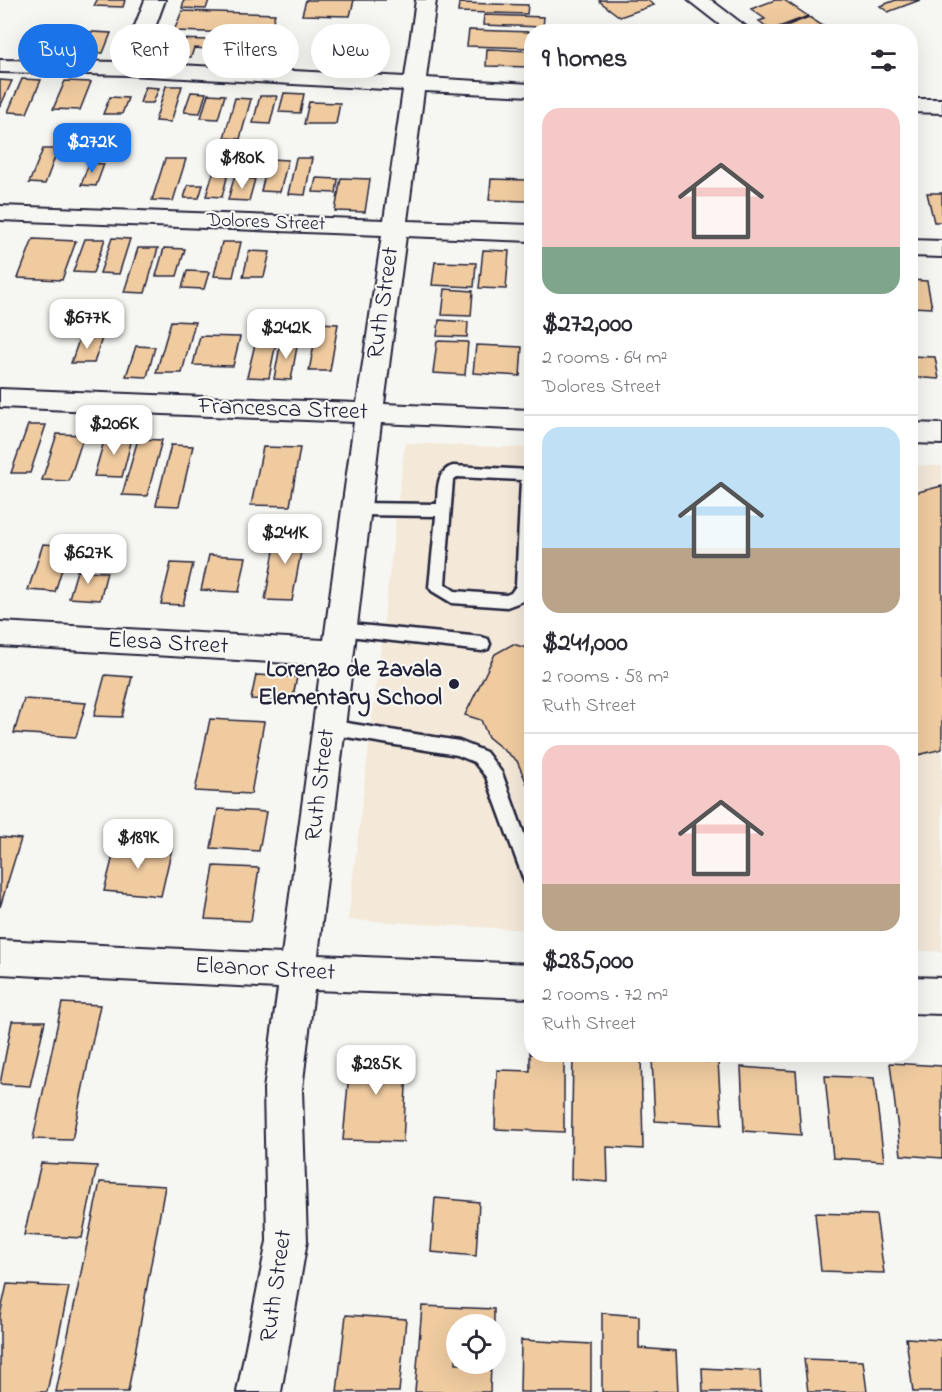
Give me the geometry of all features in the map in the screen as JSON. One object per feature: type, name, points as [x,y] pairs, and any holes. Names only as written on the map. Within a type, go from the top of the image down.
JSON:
[{"type":"street","points":[[146,24],[155,0]]},
{"type":"street","name":"Ruth Street","points":[[259,1392],[287,1241],[283,1089],[297,972],[338,641],[412,85],[426,0]]},
{"type":"street","points":[[698,0],[732,24]]},
{"type":"street","points":[[0,66],[110,69]]},
{"type":"street","points":[[190,72],[524,90]]},
{"type":"street","points":[[918,105],[942,105]]},
{"type":"street","name":"Dolores Street","points":[[0,213],[524,233]]},
{"type":"street","points":[[918,248],[942,249]]},
{"type":"street","name":"Francesca Street","points":[[0,398],[524,420]]},
{"type":"street","points":[[918,433],[942,434]]},
{"type":"street","name":"Elesa Street","points":[[0,634],[338,641]]},
{"type":"street","name":"Eleanor Street","points":[[0,957],[524,981]]},
{"type":"street","points":[[918,995],[942,996]]},
{"type":"lane","points":[[524,475],[453,471],[446,480],[436,587],[452,597],[507,601],[517,597],[524,587]]},
{"type":"lane","points":[[356,509],[444,510]]},
{"type":"lane","points":[[338,641],[482,644]]},
{"type":"lane","points":[[328,727],[459,748],[480,758],[493,772],[524,858]]},
{"type":"shaded area","name":"Lorenzo de Zavala Elementary School","points":[[405,443],[524,448],[524,930],[348,920]]},
{"type":"shaded area","points":[[918,465],[942,466],[942,952],[918,950]]},
{"type":"building","points":[[97,0],[125,0],[123,7],[94,6]]},
{"type":"building","points":[[184,0],[209,0],[206,9],[182,8]]},
{"type":"building","points":[[306,0],[354,0],[350,16],[302,15]]},
{"type":"building","points":[[647,0],[654,5],[620,17],[599,1]]},
{"type":"building","points":[[775,0],[784,0],[808,16],[787,24],[763,24],[759,21],[765,19],[751,9]]},
{"type":"building","points":[[896,0],[920,0],[888,12],[880,6]]},
{"type":"building","points":[[459,3],[528,5],[527,14],[458,12]]},
{"type":"building","points":[[182,11],[275,14],[272,24],[202,24],[202,32],[190,32],[190,24],[177,24]]},
{"type":"building","points":[[484,15],[544,17],[543,24],[524,24],[524,26],[483,25]]},
{"type":"building","points":[[809,17],[820,24],[791,24]]},
{"type":"building","points":[[469,30],[524,32],[524,48],[467,46]]},
{"type":"building","points":[[98,32],[110,33],[103,53],[98,53]]},
{"type":"building","points":[[190,39],[202,40],[202,49],[194,48],[191,57]]},
{"type":"building","points":[[487,49],[524,51],[524,67],[486,66]]},
{"type":"building","points":[[22,79],[41,80],[27,113],[8,112]]},
{"type":"building","points":[[0,80],[12,81],[0,107]]},
{"type":"building","points":[[65,81],[91,82],[80,110],[53,109]]},
{"type":"building","points":[[166,86],[182,86],[171,122],[155,121]]},
{"type":"building","points":[[145,87],[159,88],[153,103],[140,103]]},
{"type":"building","points":[[191,92],[206,93],[200,113],[184,112]]},
{"type":"building","points":[[284,93],[304,94],[300,113],[279,112]]},
{"type":"building","points":[[208,94],[225,95],[218,119],[201,118]]},
{"type":"building","points":[[260,96],[277,96],[270,124],[253,123]]},
{"type":"building","points":[[110,97],[128,98],[122,114],[103,114]]},
{"type":"building","points":[[235,98],[251,99],[240,139],[224,138]]},
{"type":"building","points":[[309,102],[340,103],[336,124],[304,124]]},
{"type":"building","points":[[43,149],[58,149],[45,184],[29,183]]},
{"type":"building","points":[[296,158],[312,158],[305,195],[288,194]]},
{"type":"building","points":[[165,159],[186,159],[173,201],[152,200]]},
{"type":"building","points":[[269,159],[288,160],[280,192],[261,191]]},
{"type":"building","points":[[89,163],[104,164],[96,186],[81,185]]},
{"type":"building","points":[[214,170],[229,170],[222,197],[206,196]]},
{"type":"building","points":[[234,178],[255,179],[249,201],[228,200]]},
{"type":"building","points":[[316,178],[338,179],[336,193],[313,192]]},
{"type":"building","points":[[341,178],[370,179],[365,212],[335,211]]},
{"type":"building","points":[[491,179],[524,180],[524,201],[489,200]]},
{"type":"building","points":[[188,185],[203,185],[199,198],[184,198]]},
{"type":"building","points":[[927,193],[942,193],[942,222],[934,222]]},
{"type":"building","points":[[112,238],[130,239],[119,274],[100,273]]},
{"type":"building","points":[[33,239],[76,241],[62,280],[18,278]]},
{"type":"building","points":[[85,239],[105,239],[93,273],[73,272]]},
{"type":"building","points":[[222,242],[241,242],[233,277],[214,276]]},
{"type":"building","points":[[138,248],[158,248],[145,293],[124,292]]},
{"type":"building","points":[[164,248],[185,249],[177,276],[156,276]]},
{"type":"building","points":[[483,250],[509,251],[506,289],[479,288]]},
{"type":"building","points":[[249,251],[270,252],[264,277],[243,277]]},
{"type":"building","points":[[435,262],[476,263],[474,287],[432,285]]},
{"type":"building","points":[[187,271],[209,272],[204,289],[182,288]]},
{"type":"building","points":[[918,280],[927,281],[932,308],[918,307]]},
{"type":"building","points":[[445,289],[473,291],[471,316],[442,315]]},
{"type":"building","points":[[439,320],[468,322],[467,337],[437,336]]},
{"type":"building","points":[[171,321],[195,322],[182,373],[156,373]]},
{"type":"building","points":[[318,323],[338,324],[330,371],[309,371]]},
{"type":"building","points":[[200,336],[240,337],[233,366],[193,365]]},
{"type":"building","points":[[257,336],[277,337],[269,378],[247,377]]},
{"type":"building","points":[[80,337],[102,338],[94,363],[71,363]]},
{"type":"building","points":[[281,340],[298,341],[291,380],[274,379]]},
{"type":"building","points":[[437,341],[468,342],[465,375],[433,373]]},
{"type":"building","points":[[476,345],[522,347],[520,376],[473,373]]},
{"type":"building","points":[[136,346],[155,347],[147,377],[126,376]]},
{"type":"building","points":[[918,356],[935,357],[939,379],[918,378]]},
{"type":"building","points":[[28,425],[46,425],[30,473],[11,473]]},
{"type":"building","points":[[57,434],[84,435],[69,481],[42,480]]},
{"type":"building","points":[[106,434],[133,435],[122,477],[94,476]]},
{"type":"building","points":[[138,439],[162,440],[147,496],[122,495]]},
{"type":"building","points":[[171,445],[193,446],[179,506],[156,505]]},
{"type":"building","points":[[263,447],[300,448],[290,506],[251,505]]},
{"type":"building","points":[[942,486],[942,749],[918,755],[918,492]]},
{"type":"building","points":[[278,529],[305,530],[292,601],[265,600]]},
{"type":"building","points":[[43,544],[69,546],[55,592],[28,590]]},
{"type":"building","points":[[209,555],[246,557],[239,592],[201,590]]},
{"type":"building","points":[[171,563],[193,564],[183,605],[161,604]]},
{"type":"building","points":[[77,571],[107,572],[100,600],[69,598]]},
{"type":"building","points":[[513,644],[524,647],[524,777],[517,761],[488,737],[481,720],[465,715],[495,654]]},
{"type":"building","points":[[105,675],[132,677],[122,717],[94,716]]},
{"type":"building","points":[[256,675],[297,677],[292,701],[251,699]]},
{"type":"building","points":[[24,699],[86,703],[76,737],[14,733]]},
{"type":"building","points":[[210,719],[264,722],[251,794],[195,791]]},
{"type":"building","points":[[218,809],[266,812],[259,851],[211,848]]},
{"type":"building","points":[[0,837],[21,839],[0,907]]},
{"type":"building","points":[[116,844],[172,848],[161,896],[104,891]]},
{"type":"building","points":[[214,866],[259,868],[251,921],[205,919]]},
{"type":"building","points":[[62,1003],[100,1005],[72,1140],[33,1139]]},
{"type":"building","points":[[12,1021],[45,1021],[30,1086],[0,1084]]},
{"type":"building","points":[[351,1050],[408,1051],[403,1142],[343,1140]]},
{"type":"building","points":[[530,1062],[564,1062],[564,1132],[495,1129],[497,1070],[530,1071]]},
{"type":"building","points":[[573,1062],[641,1062],[643,1149],[607,1147],[608,1182],[571,1179]]},
{"type":"building","points":[[652,1062],[718,1062],[722,1125],[655,1121]]},
{"type":"building","points":[[890,1063],[942,1066],[942,1158],[901,1155]]},
{"type":"building","points":[[741,1067],[796,1071],[801,1135],[744,1131]]},
{"type":"building","points":[[825,1076],[874,1078],[884,1161],[833,1158]]},
{"type":"building","points":[[41,1163],[97,1166],[82,1238],[24,1235]]},
{"type":"building","points":[[100,1182],[165,1186],[128,1392],[56,1392]]},
{"type":"building","points":[[435,1198],[479,1202],[476,1256],[431,1252]]},
{"type":"building","points":[[815,1213],[876,1215],[884,1273],[821,1271]]},
{"type":"building","points":[[7,1284],[69,1287],[47,1392],[0,1392],[0,1315]]},
{"type":"building","points":[[422,1306],[494,1309],[494,1314],[446,1314],[446,1374],[491,1374],[490,1392],[415,1392]]},
{"type":"building","points":[[602,1313],[639,1316],[639,1348],[676,1351],[678,1392],[602,1392]]},
{"type":"building","points":[[346,1315],[406,1319],[399,1392],[337,1392]]},
{"type":"building","points":[[906,1338],[942,1340],[942,1392],[913,1392]]},
{"type":"building","points":[[521,1340],[591,1344],[591,1392],[520,1392]]},
{"type":"building","points":[[804,1359],[863,1361],[867,1392],[808,1392]]},
{"type":"building","points":[[702,1368],[760,1371],[761,1392],[703,1392]]},
{"type":"place","name":"Lorenzo de Zavala Elementary School","points":[[454,684]]}]
